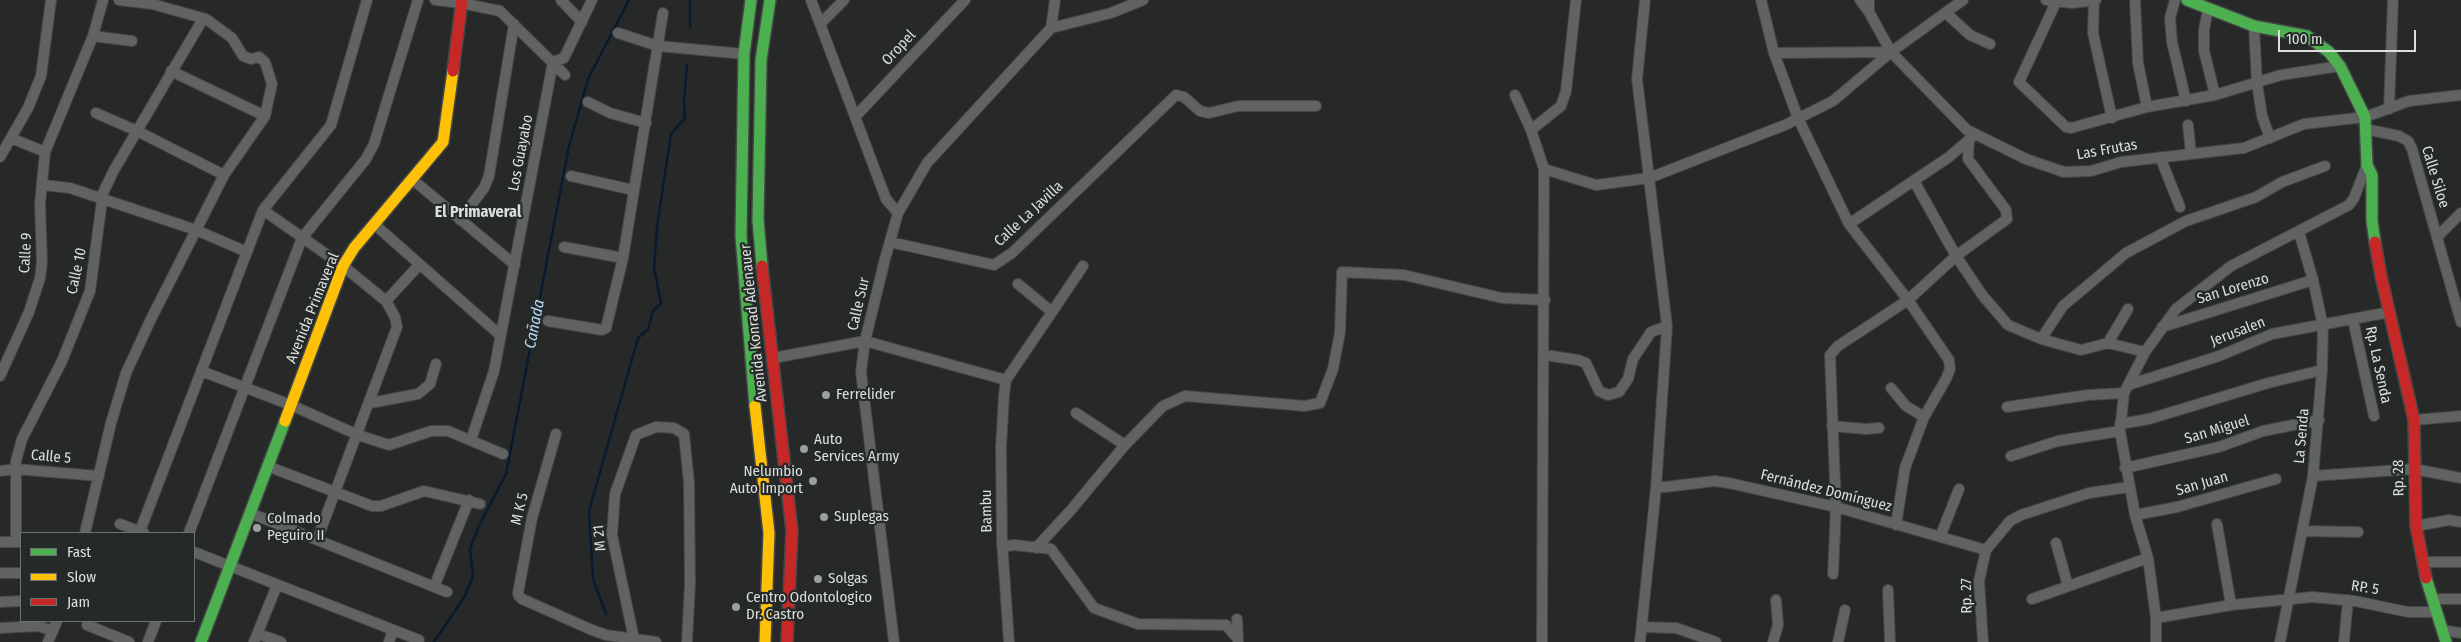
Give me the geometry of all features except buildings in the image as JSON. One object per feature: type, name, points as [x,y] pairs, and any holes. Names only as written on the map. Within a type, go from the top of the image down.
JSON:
[{"type":"street","points":[[0,157],[28,108],[41,76],[51,0]]},
{"type":"street","name":"Calle 9","points":[[0,376],[29,312],[40,278],[42,218],[40,204],[45,152],[93,36],[103,0]]},
{"type":"street","points":[[85,532],[111,423],[126,373],[224,175],[265,116],[272,84],[265,62],[259,57],[251,59],[243,56],[232,38],[206,19],[152,4],[119,0]]},
{"type":"street","points":[[120,524],[142,532],[263,210],[331,124],[367,0]]},
{"type":"street","points":[[189,532],[302,238],[366,159],[374,144],[418,0]]},
{"type":"street","points":[[436,0],[462,1],[500,11],[566,75]]},
{"type":"street","points":[[561,0],[582,22]]},
{"type":"street","points":[[553,62],[564,58],[592,0]]},
{"type":"street","name":"Avenida Konrad Adenauer","points":[[751,0],[744,54],[741,236],[748,340],[769,533],[765,642]]},
{"type":"street","name":"Avenida Konrad Adenauer","points":[[770,0],[761,60],[758,220],[792,530],[787,642]]},
{"type":"street","points":[[811,0],[886,199],[898,213]]},
{"type":"street","points":[[820,24],[844,0]]},
{"type":"street","name":"Oropel","points":[[855,117],[965,0]]},
{"type":"street","points":[[1054,0],[1051,28],[1110,13],[1143,0]]},
{"type":"street","points":[[1531,130],[1561,106],[1576,0]]},
{"type":"street","points":[[1640,642],[1656,488],[1667,326],[1637,79],[1645,0]]},
{"type":"street","points":[[1760,0],[1774,53],[1798,118],[1850,224],[1908,300],[1949,360],[1950,369],[1946,379],[1924,417],[1905,468],[1896,524]]},
{"type":"street","name":"Las Frutas","points":[[1860,0],[1869,12],[1891,52],[1967,130],[1972,138],[2046,167],[2064,172],[2091,171],[2121,162],[2244,148],[2304,124],[2365,123]]},
{"type":"street","points":[[1869,0],[1869,12]]},
{"type":"street","points":[[1544,170],[1596,185],[1650,178],[1798,118],[1833,101],[1891,52],[1963,0]]},
{"type":"street","points":[[2112,118],[2093,33],[2095,0],[2051,1],[2019,82],[2066,127],[2074,127],[2112,118],[2147,107],[2215,95],[2282,75],[2340,66]]},
{"type":"street","points":[[2135,0],[2138,63],[2147,107]]},
{"type":"street","points":[[2175,0],[2170,18],[2172,42],[2186,101]]},
{"type":"street","points":[[2187,0],[2254,26],[2307,36],[2328,52],[2340,66],[2365,123],[2389,109],[2409,101],[2461,95]]},
{"type":"street","points":[[2389,109],[2393,0]]},
{"type":"street","name":"Avenida Primaveral","points":[[201,642],[343,266],[354,248],[443,142],[462,1]]},
{"type":"street","points":[[2208,9],[2204,30],[2204,51],[2215,95]]},
{"type":"street","points":[[548,321],[604,330],[623,258],[664,13]]},
{"type":"street","points":[[1946,13],[1970,35],[1990,44]]},
{"type":"street","name":"Calle 10","points":[[19,542],[15,469],[22,439],[62,361],[90,291],[102,200],[114,170],[203,19]]},
{"type":"street","points":[[460,220],[484,188],[489,176],[514,24]]},
{"type":"street","points":[[2254,26],[2257,83],[2262,116],[2270,138]]},
{"type":"street","name":"Calle Sur","points":[[894,642],[861,372],[865,341],[890,242],[898,213],[926,163],[1051,28]]},
{"type":"street","points":[[618,33],[658,46],[744,54]]},
{"type":"street","points":[[93,36],[132,41]]},
{"type":"street","points":[[1774,53],[1891,52]]},
{"type":"street","name":"Los Guayabo","points":[[471,440],[490,384],[553,62]]},
{"type":"street","points":[[171,71],[265,116]]},
{"type":"street","name":"Calle La Javilla","points":[[890,242],[994,265],[1012,253],[1176,95],[1184,96],[1200,111],[1209,113],[1238,106],[1316,106]]},
{"type":"street","points":[[1516,95],[1531,130],[1544,170],[1545,300],[1542,642]]},
{"type":"street","points":[[588,102],[610,114],[646,123]]},
{"type":"street","points":[[96,113],[137,131],[224,175]]},
{"type":"street","name":"Rp. 28","points":[[2365,123],[2367,165],[2372,175],[2372,221],[2381,276],[2414,420],[2416,526],[2427,586],[2433,599],[2446,642]]},
{"type":"street","name":"Calle Siloe","points":[[2365,123],[2408,141],[2418,168],[2461,322]]},
{"type":"street","points":[[2188,125],[2191,154]]},
{"type":"street","points":[[11,138],[45,152]]},
{"type":"street","points":[[1850,224],[1914,181],[1972,138]]},
{"type":"street","points":[[1833,574],[1836,507],[1830,355],[1838,346],[1908,300],[1956,256],[2007,218],[2006,210],[1968,159],[1972,138]]},
{"type":"street","points":[[2160,157],[2180,207]]},
{"type":"street","points":[[2156,642],[2156,618],[2148,558],[2135,516],[2125,468],[2120,428],[2126,389],[2145,352],[2176,309],[2230,266],[2349,205],[2354,198],[2367,165]]},
{"type":"street","points":[[2041,339],[2063,306],[2126,253],[2186,221],[2256,197],[2282,182],[2325,166]]},
{"type":"street","points":[[571,176],[633,190]]},
{"type":"street","points":[[412,179],[514,265]]},
{"type":"street","points":[[1914,181],[1956,256],[1983,296],[2008,324],[2041,339],[2081,350],[2108,343],[2145,352]]},
{"type":"street","points":[[43,185],[70,188],[196,230],[247,252]]},
{"type":"street","points":[[263,210],[343,266],[386,301],[395,317],[397,327],[317,540]]},
{"type":"street","points":[[2437,236],[2461,213]]},
{"type":"street","points":[[374,224],[500,336]]},
{"type":"street","name":"La Senda","points":[[2280,642],[2313,476],[2322,370],[2323,326],[2313,280],[2299,232]]},
{"type":"street","points":[[564,247],[623,258]]},
{"type":"street","points":[[386,301],[419,265]]},
{"type":"street","points":[[773,358],[865,341],[1006,380],[1083,266]]},
{"type":"street","points":[[1036,548],[1071,510],[1125,445],[1163,406],[1185,396],[1304,406],[1320,403],[1333,369],[1340,332],[1342,272],[1404,275],[1502,298],[1545,300]]},
{"type":"street","name":"San Lorenzo","points":[[2162,327],[2313,280]]},
{"type":"street","points":[[1018,284],[1052,312]]},
{"type":"street","points":[[2108,343],[2128,309]]},
{"type":"street","name":"Jerusalen","points":[[2007,407],[2126,389],[2219,356],[2272,334],[2390,312]]},
{"type":"street","name":"Rp. La Senda","points":[[2353,320],[2374,416]]},
{"type":"street","points":[[1544,355],[1586,363],[1599,391],[1608,395],[1618,392],[1628,379],[1633,359],[1651,332],[1667,326]]},
{"type":"street","points":[[370,403],[418,394],[430,384],[436,364]]},
{"type":"street","points":[[2011,456],[2058,441],[2120,428],[2268,383],[2322,370]]},
{"type":"street","points":[[201,371],[291,405],[358,435],[389,445],[431,431],[448,431],[504,454]]},
{"type":"street","name":"Bambu","points":[[1006,380],[1001,447],[1002,547],[1009,642]]},
{"type":"street","points":[[1891,388],[1906,406],[1924,417]]},
{"type":"street","points":[[1076,413],[1125,445]]},
{"type":"street","points":[[2414,420],[2461,416]]},
{"type":"street","name":"San Miguel","points":[[2125,468],[2219,448],[2263,431],[2318,420]]},
{"type":"street","points":[[1832,426],[1866,429],[1879,428]]},
{"type":"street","name":"M 21","points":[[634,639],[612,535],[615,494],[636,435],[656,427],[674,428],[681,430],[684,434],[690,483],[690,583],[687,642]]},
{"type":"street","name":"M K 5","points":[[556,434],[532,518],[518,592],[522,599],[592,630],[634,639]]},
{"type":"street","points":[[267,466],[372,506],[381,506],[424,491],[480,504]]},
{"type":"street","name":"Calle 5","points":[[0,472],[15,469],[99,476]]},
{"type":"street","points":[[2313,476],[2414,469],[2461,478]]},
{"type":"street","name":"San Juan","points":[[2135,516],[2177,507],[2276,478]]},
{"type":"street","name":"Fernández Domínguez","points":[[1656,488],[1715,481],[1836,507],[1986,550]]},
{"type":"street","points":[[1986,550],[2010,521],[2021,515],[2089,493],[2129,488]]},
{"type":"street","points":[[1940,538],[1959,489]]},
{"type":"street","points":[[434,587],[469,500]]},
{"type":"street","points":[[250,512],[447,592]]},
{"type":"street","points":[[2416,526],[2449,520],[2461,522]]},
{"type":"street","points":[[2216,524],[2231,605]]},
{"type":"street","points":[[769,533],[792,530]]},
{"type":"street","points":[[2302,531],[2358,532]]},
{"type":"street","points":[[0,542],[19,542]]},
{"type":"street","points":[[2056,544],[2068,586]]},
{"type":"street","points":[[1002,547],[1014,545],[1051,549],[1094,608],[1138,624],[1226,625],[1238,641]]},
{"type":"street","name":"Rp. 27","points":[[1983,642],[1979,582],[1986,550]]},
{"type":"street","points":[[195,552],[419,640]]},
{"type":"street","points":[[2032,599],[2148,558]]},
{"type":"street","points":[[2424,562],[2461,562]]},
{"type":"street","points":[[0,573],[20,573]]},
{"type":"street","points":[[277,585],[256,638],[281,642]]},
{"type":"street","points":[[1888,590],[1890,642]]},
{"type":"street","name":"RP. 5","points":[[2156,618],[2231,605],[2312,597],[2348,600],[2408,612],[2436,612]]},
{"type":"street","points":[[2433,599],[2461,600]]},
{"type":"street","points":[[1773,642],[1778,625],[1776,600]]},
{"type":"street","points":[[2344,642],[2348,600]]},
{"type":"street","points":[[0,602],[20,601]]},
{"type":"street","points":[[1838,642],[1845,610]]},
{"type":"street","points":[[1237,618],[1238,641]]},
{"type":"street","points":[[148,642],[156,622]]},
{"type":"street","points":[[87,625],[129,642]]},
{"type":"street","points":[[0,628],[55,626],[48,642]]},
{"type":"street","points":[[1635,642],[1642,627]]},
{"type":"street","points":[[1642,627],[1676,628],[1716,642]]},
{"type":"street","points":[[389,642],[393,630]]},
{"type":"street","points":[[2442,630],[2461,633]]},
{"type":"street","points":[[634,639],[656,642]]},
{"type":"waterway","name":"Cañada","points":[[434,642],[465,596],[473,576],[470,549],[478,528],[506,474],[569,146],[588,79],[629,0]]},
{"type":"waterway","points":[[690,0],[690,27]]},
{"type":"waterway","points":[[606,614],[593,579],[589,511],[638,338],[648,329],[653,311],[661,303],[654,268],[657,227],[671,134],[685,118],[684,102],[687,65]]},
{"type":"traffic: fast","points":[[751,0],[744,54],[741,236],[755,406]]},
{"type":"traffic: fast","points":[[762,266],[758,220],[761,60],[770,0]]},
{"type":"traffic: fast","points":[[2187,0],[2254,26],[2307,36],[2329,52],[2340,66],[2365,117],[2367,165],[2372,175],[2372,221],[2375,242]]},
{"type":"traffic: fast","points":[[201,642],[285,421]]},
{"type":"traffic: fast","points":[[2426,578],[2446,642]]},
{"type":"traffic: slow","points":[[285,421],[343,266],[354,248],[443,142],[453,71]]},
{"type":"traffic: slow","points":[[755,406],[769,533],[765,642]]},
{"type":"traffic: jam","points":[[453,71],[462,0]]},
{"type":"traffic: jam","points":[[2375,242],[2414,420],[2416,526],[2426,578]]},
{"type":"traffic: jam","points":[[762,266],[792,531],[787,642]]},
{"type":"place","name":"Ferrelider","points":[[826,395]]},
{"type":"place","name":"Auto Services Army","points":[[804,449]]},
{"type":"place","name":"Nelumbio Auto Import","points":[[813,481]]},
{"type":"place","name":"Suplegas","points":[[824,517]]},
{"type":"place","name":"Colmado Peguiro II","points":[[257,528]]},
{"type":"place","name":"Solgas","points":[[818,579]]},
{"type":"place","name":"Centro Odontologico Dr. Castro","points":[[736,607]]},
{"type":"district","name":"El Primaveral","points":[[478,213]]}]
